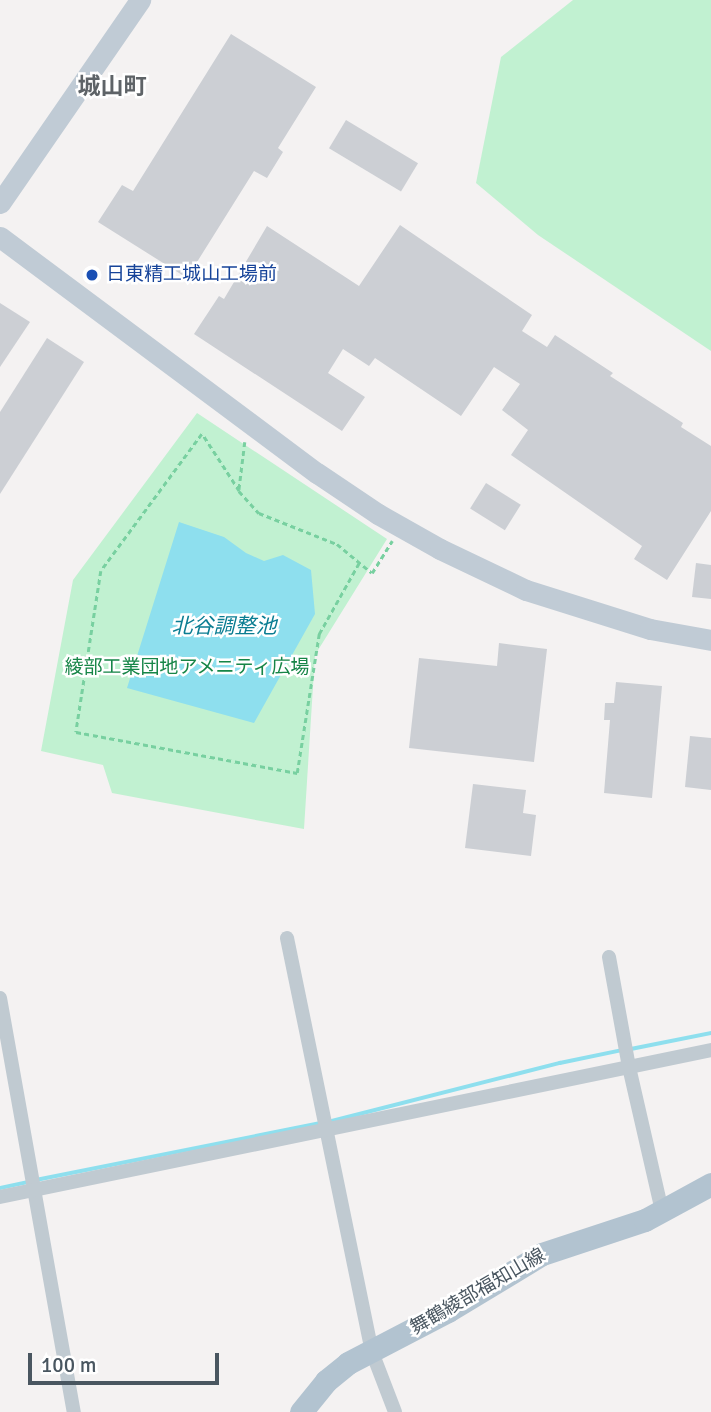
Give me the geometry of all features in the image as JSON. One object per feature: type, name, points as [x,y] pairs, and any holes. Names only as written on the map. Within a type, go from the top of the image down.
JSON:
[{"type":"main road","name":"舞鶴綾部福知山線","points":[[301,1412],[326,1381],[348,1363],[372,1352],[542,1254],[662,1211],[711,1184]]},
{"type":"street","points":[[0,203],[140,0]]},
{"type":"street","points":[[0,237],[317,473],[401,526],[526,590],[599,615],[711,640]]},
{"type":"street","points":[[288,938],[372,1352],[395,1412]]},
{"type":"street","points":[[609,957],[629,1067],[662,1211]]},
{"type":"street","points":[[0,998],[32,1189],[74,1412]]},
{"type":"street","points":[[0,1197],[711,1050]]},
{"type":"path","points":[[359,563],[319,634],[297,773],[76,733],[101,571],[202,434],[239,491],[259,513],[337,544],[372,573],[401,526]]},
{"type":"path","points":[[239,491],[244,442]]},
{"type":"green space","points":[[573,0],[711,0],[711,351],[538,235],[476,183],[501,57]]},
{"type":"green space","name":"綾部工業団地アメニティ広場","points":[[197,413],[387,539],[315,655],[304,829],[112,793],[103,765],[41,751],[73,580]]},
{"type":"water","name":"北谷調整池","points":[[179,522],[224,537],[246,553],[264,561],[283,555],[311,570],[315,614],[254,723],[127,688]]},
{"type":"building","points":[[231,34],[316,87],[278,148],[283,152],[267,178],[254,171],[187,278],[98,222],[122,185],[133,191]]},
{"type":"building","points":[[346,120],[418,163],[401,192],[329,148]]},
{"type":"building","points":[[400,225],[532,315],[522,331],[547,347],[555,335],[613,373],[610,376],[683,423],[681,427],[711,446],[711,511],[667,580],[634,559],[642,546],[511,455],[528,430],[502,410],[520,384],[494,367],[461,416],[375,358],[369,366],[343,349],[328,373],[365,397],[342,431],[194,334],[219,296],[224,299],[267,226],[359,286]]},
{"type":"building","points":[[0,303],[30,322],[0,367]]},
{"type":"building","points":[[47,338],[84,362],[0,494],[0,412]]},
{"type":"building","points":[[486,483],[521,505],[505,530],[470,508]]},
{"type":"building","points":[[696,563],[711,565],[711,599],[692,597]]},
{"type":"building","points":[[499,643],[547,649],[534,762],[409,748],[419,658],[497,666]]},
{"type":"building","points":[[616,682],[662,686],[652,798],[604,793],[610,720],[604,720],[605,703],[614,703]]},
{"type":"building","points":[[690,736],[711,738],[711,790],[685,787]]},
{"type":"building","points":[[473,784],[526,790],[523,813],[536,815],[531,856],[465,848]]},
{"type":"waterway","points":[[631,1049],[711,1033]]},
{"type":"waterway","points":[[328,1122],[560,1063],[623,1050]]},
{"type":"waterway","points":[[36,1180],[320,1123]]},
{"type":"waterway","points":[[0,1188],[29,1182]]},
{"type":"place","name":"日東精工城山工場前","points":[[92,275]]},
{"type":"district","name":"城山町","points":[[112,87]]}]
